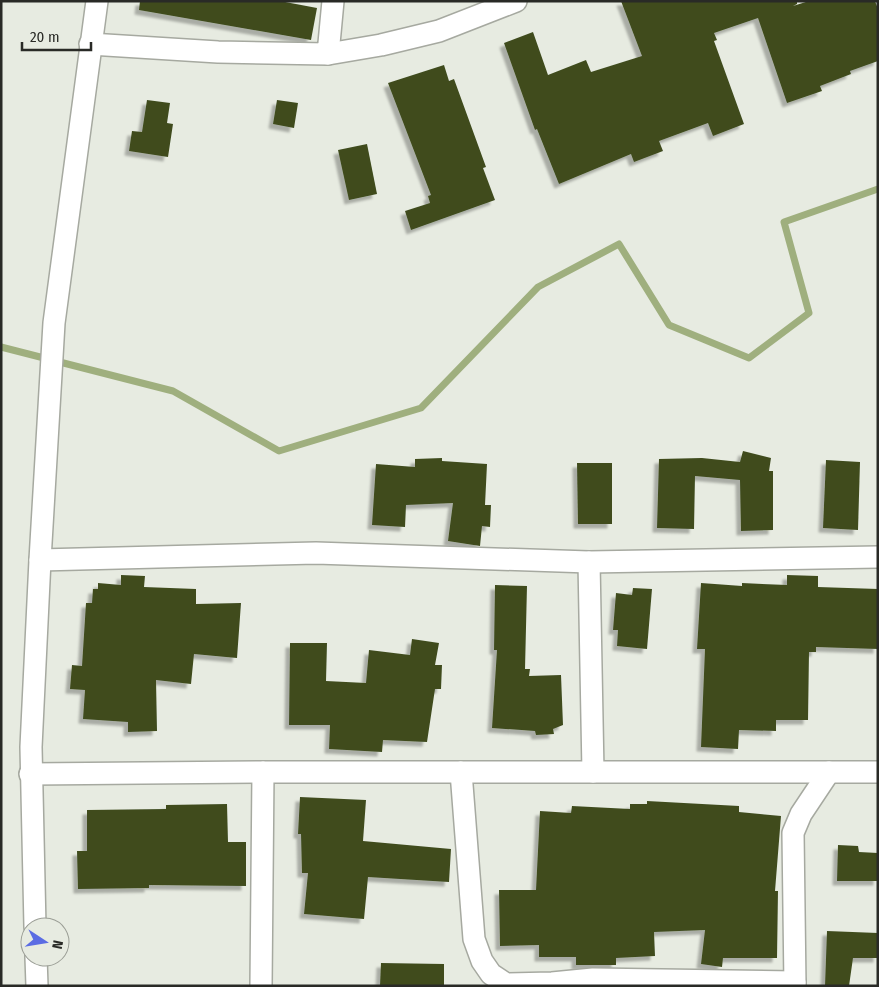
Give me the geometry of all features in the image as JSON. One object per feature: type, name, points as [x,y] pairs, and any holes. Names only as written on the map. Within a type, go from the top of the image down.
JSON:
[{"type":"street","points":[[35,917],[30,774],[54,323],[97,1]]},
{"type":"street","points":[[328,54],[333,1]]},
{"type":"street","points":[[90,44],[218,52],[328,54],[381,45],[439,31],[516,1]]},
{"type":"street","points":[[40,560],[316,553],[589,562],[878,557]]},
{"type":"street","points":[[589,562],[593,772]]},
{"type":"street","points":[[261,986],[263,772]]},
{"type":"street","points":[[461,772],[474,939],[482,961],[491,974],[506,984],[552,983],[593,979],[795,984],[793,832],[801,814],[830,772]]},
{"type":"street","points":[[30,774],[878,772]]},
{"type":"street","points":[[36,967],[36,986]]},
{"type":"building","points":[[140,1],[280,1],[317,8],[311,40],[139,10]]},
{"type":"building","points":[[621,1],[797,1],[797,4],[793,6],[809,1],[875,1],[878,9],[878,61],[850,71],[851,74],[820,86],[822,91],[787,103],[758,18],[714,33],[717,40],[714,41],[744,124],[713,136],[708,123],[659,141],[663,151],[634,162],[631,154],[559,184],[537,129],[535,130],[504,43],[533,32],[548,75],[586,60],[591,72],[642,56]]},
{"type":"building","points":[[444,65],[449,81],[454,79],[486,167],[483,168],[495,200],[411,230],[405,211],[430,203],[428,196],[431,195],[388,83]]},
{"type":"building","points":[[147,100],[170,103],[167,123],[173,124],[168,157],[129,151],[132,131],[142,132]]},
{"type":"building","points":[[277,100],[298,103],[294,128],[273,124]]},
{"type":"building","points":[[367,144],[377,194],[349,200],[338,150]]},
{"type":"building","points":[[743,451],[771,458],[769,471],[773,471],[773,530],[741,531],[740,480],[695,476],[694,529],[657,528],[659,459],[702,458],[740,462]]},
{"type":"building","points":[[442,458],[442,461],[487,464],[485,505],[491,505],[490,527],[482,526],[480,546],[448,541],[453,503],[406,505],[405,527],[372,525],[376,464],[415,467],[415,459]]},
{"type":"building","points":[[826,460],[860,462],[858,530],[823,528]]},
{"type":"building","points":[[577,463],[612,463],[612,524],[578,524]]},
{"type":"building","points":[[121,575],[145,576],[144,587],[196,589],[196,604],[241,603],[237,658],[194,654],[191,684],[156,680],[157,731],[128,732],[128,722],[83,719],[85,690],[70,689],[72,665],[82,666],[86,603],[92,603],[93,589],[98,589],[98,583],[121,585]]},
{"type":"building","points":[[787,575],[818,576],[818,587],[878,589],[878,649],[816,647],[816,652],[809,652],[808,720],[776,720],[776,731],[739,730],[738,749],[701,747],[705,649],[697,649],[701,583],[742,586],[742,583],[787,585]]},
{"type":"building","points":[[495,585],[527,586],[525,669],[530,669],[529,676],[561,675],[563,725],[553,729],[554,734],[536,735],[535,731],[492,728],[497,650],[494,650]]},
{"type":"building","points":[[633,588],[652,589],[647,649],[617,646],[618,630],[613,630],[616,593],[632,595]]},
{"type":"building","points":[[412,639],[439,643],[435,665],[442,665],[441,689],[435,689],[427,742],[383,740],[382,752],[329,749],[330,725],[289,725],[290,643],[327,643],[326,681],[366,683],[369,650],[410,655]]},
{"type":"building","points":[[300,797],[366,800],[363,841],[451,849],[449,882],[368,877],[364,919],[304,914],[308,873],[302,873],[301,834],[298,834]]},
{"type":"building","points":[[647,801],[739,806],[739,812],[781,816],[775,891],[778,891],[777,958],[723,958],[722,967],[701,964],[705,930],[654,932],[655,956],[616,958],[616,965],[576,965],[576,957],[539,957],[539,945],[500,946],[499,890],[536,890],[540,811],[571,813],[572,806],[630,809],[630,804],[647,804]]},
{"type":"building","points":[[227,804],[228,842],[246,842],[246,886],[149,885],[149,888],[78,889],[77,851],[87,851],[87,810],[166,809],[166,805]]},
{"type":"building","points":[[838,845],[858,846],[859,852],[878,853],[878,881],[837,881]]},
{"type":"building","points":[[827,931],[878,933],[878,958],[853,958],[849,986],[825,986]]},
{"type":"building","points":[[381,963],[444,964],[444,986],[380,986]]},
{"type":"waterway","points":[[1,347],[173,391],[279,451],[421,408],[538,287],[619,244],[669,325],[749,358],[809,313],[784,222],[878,189]]}]
